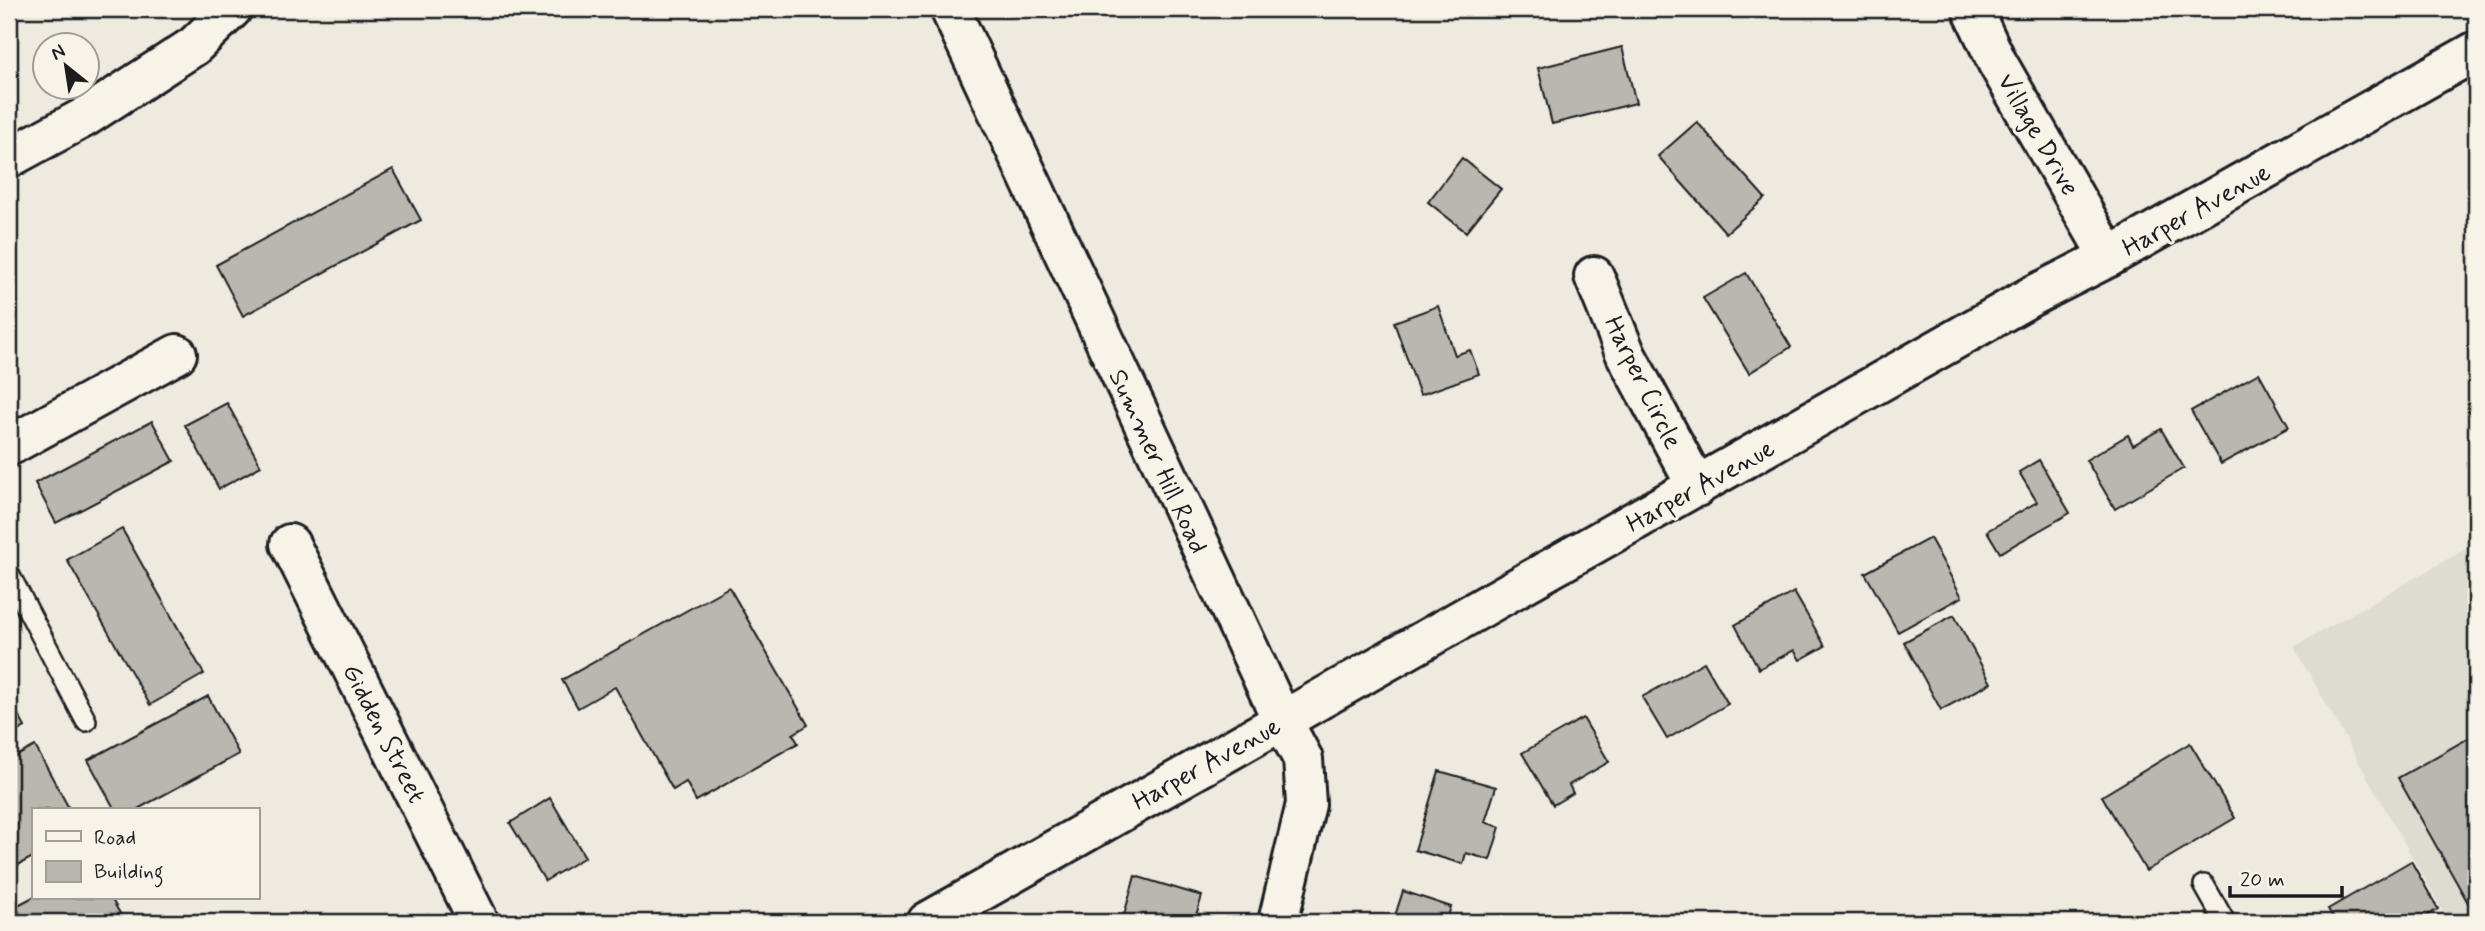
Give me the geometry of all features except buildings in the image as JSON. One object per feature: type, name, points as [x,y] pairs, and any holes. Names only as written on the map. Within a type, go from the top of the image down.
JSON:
[{"type":"street","points":[[9,158],[85,117],[194,46],[232,9]]},
{"type":"street","name":"Summer Hill Road","points":[[950,9],[1282,720],[1303,759],[1306,804],[1278,922]]},
{"type":"street","name":"Village Drive","points":[[1972,9],[1997,62],[2109,257]]},
{"type":"street","name":"Harper Avenue","points":[[927,922],[2030,297],[2109,257],[2476,51]]},
{"type":"street","name":"Harper Circle","points":[[1594,276],[1626,355],[1697,487]]},
{"type":"street","points":[[9,446],[177,354]]},
{"type":"street","name":"Gidden Street","points":[[290,544],[479,922]]},
{"type":"lane","points":[[9,574],[86,721]]},
{"type":"lane","points":[[2204,886],[2225,922]]},
{"type":"shaded area","points":[[2476,543],[2476,922],[2449,922],[2294,647]]}]
